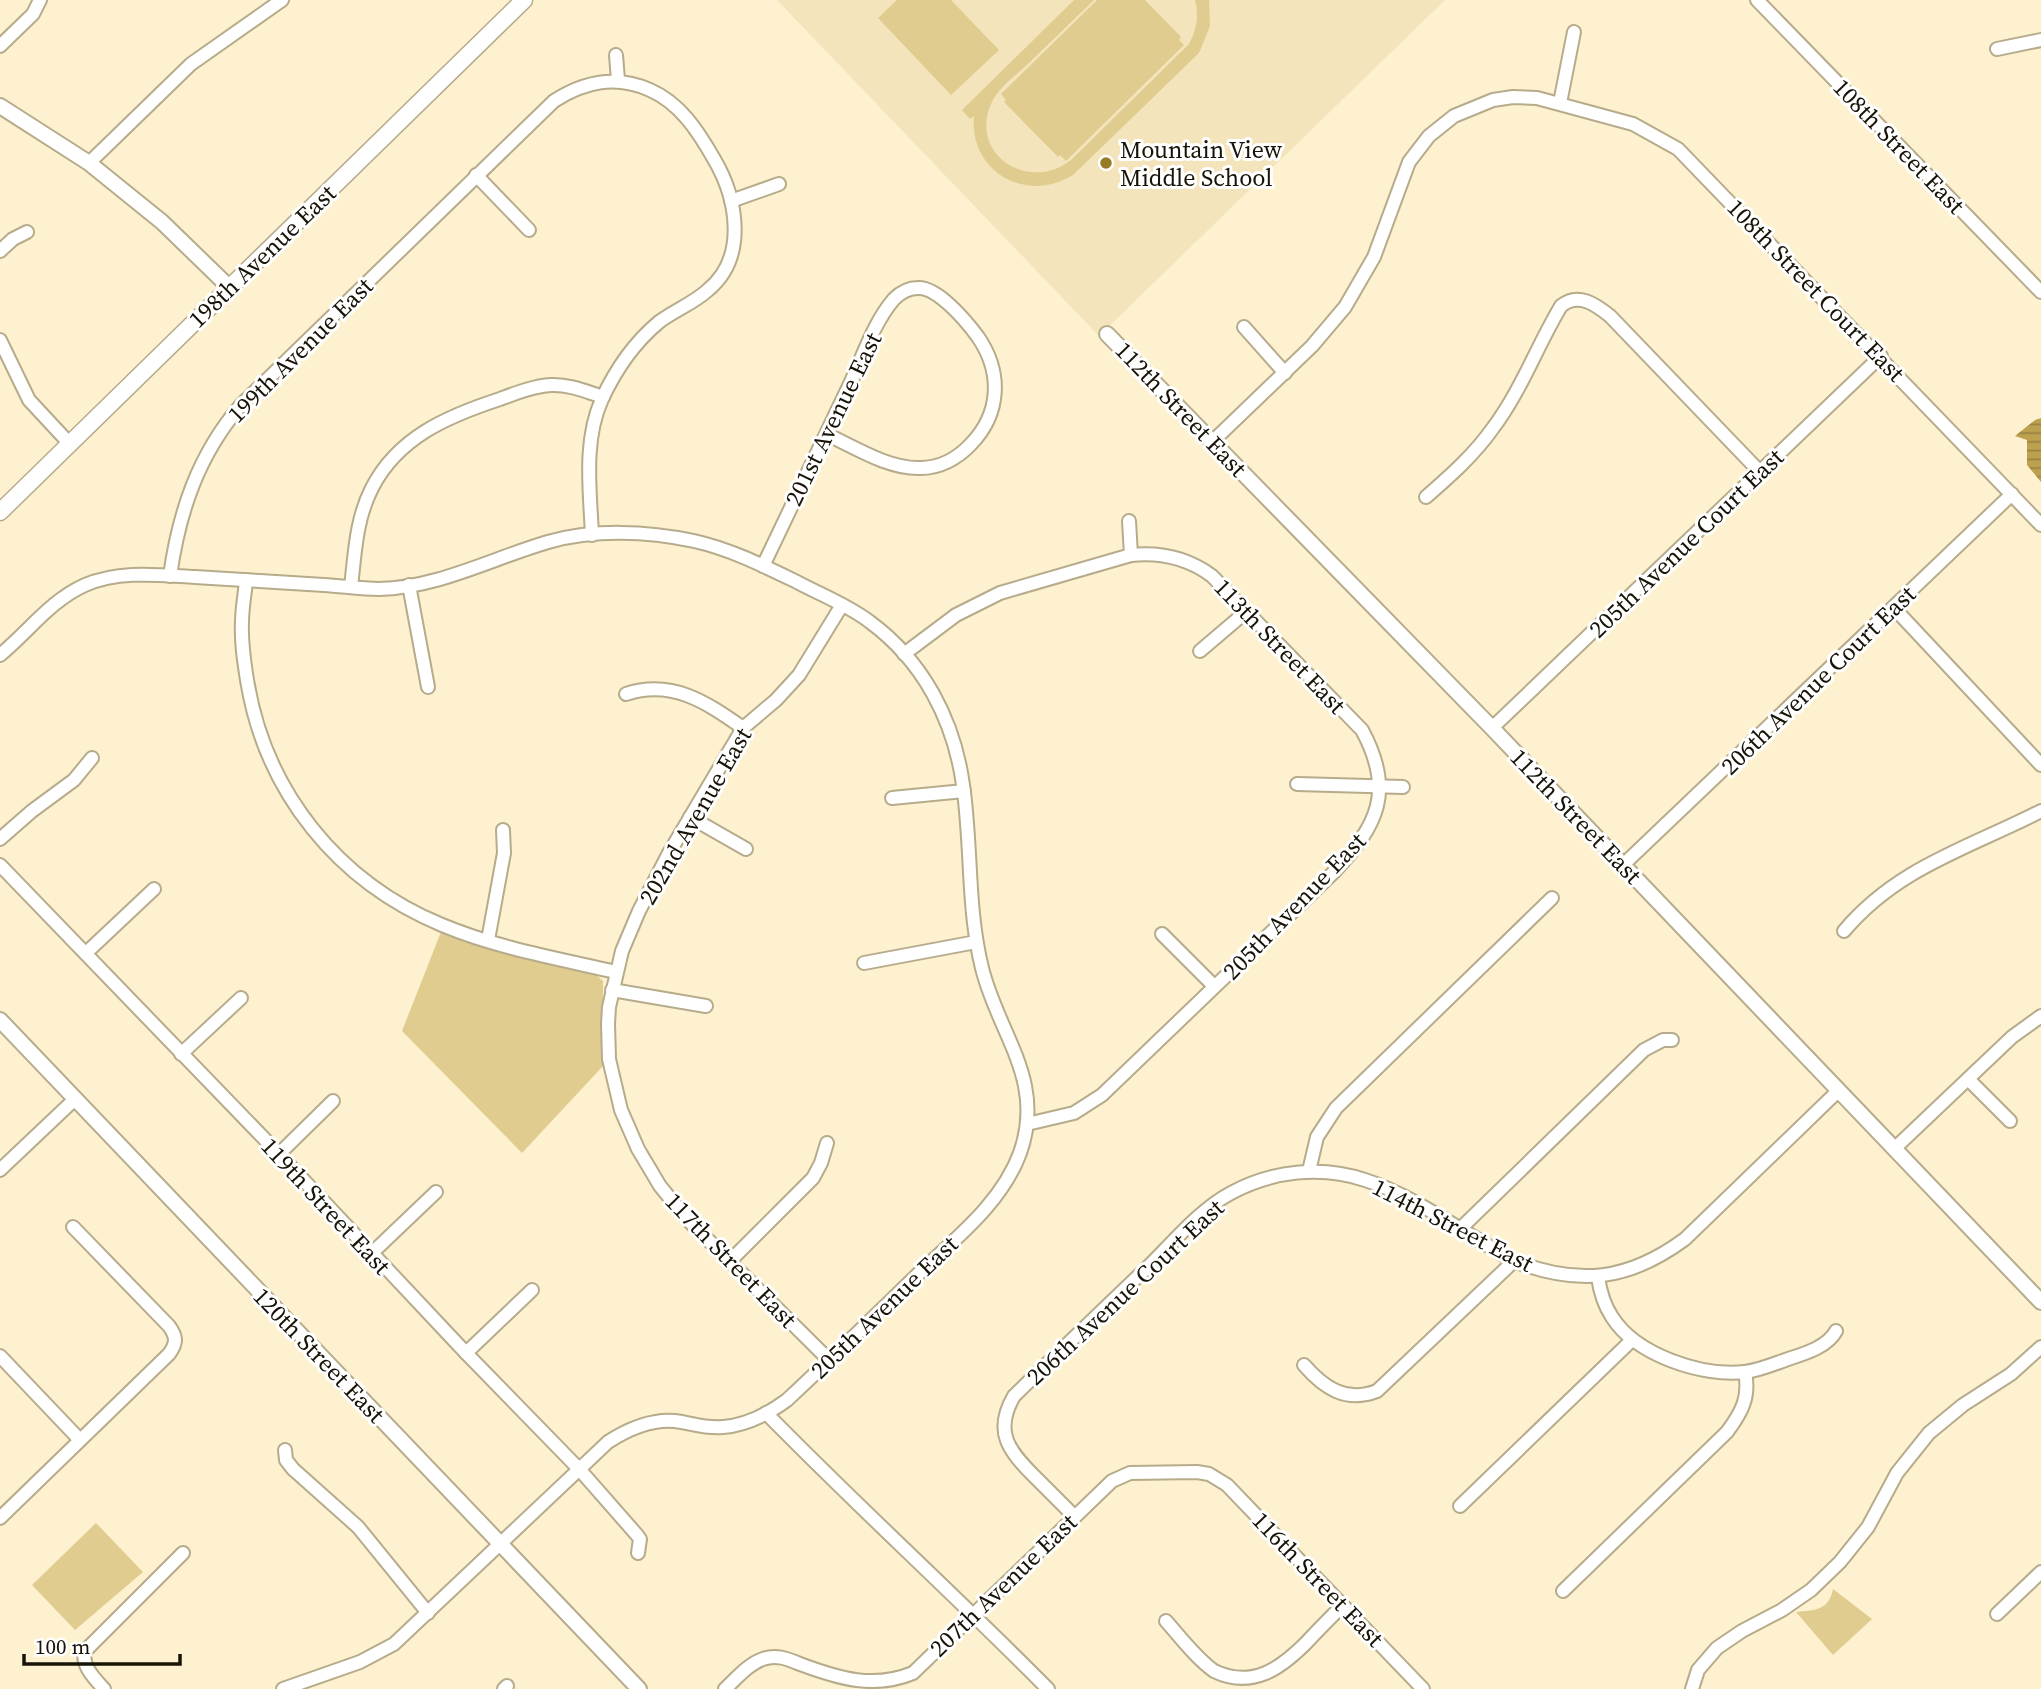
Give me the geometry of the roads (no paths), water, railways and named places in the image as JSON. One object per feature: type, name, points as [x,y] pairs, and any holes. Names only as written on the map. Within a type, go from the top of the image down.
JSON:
[{"type":"main road","name":"198th Avenue East","points":[[0,512],[524,0]]},
{"type":"street","points":[[0,46],[33,14],[40,0]]},
{"type":"street","points":[[89,163],[191,64],[282,0]]},
{"type":"street","name":"108th Street East","points":[[1757,0],[2041,292]]},
{"type":"street","points":[[1560,103],[1574,32]]},
{"type":"street","points":[[1997,49],[2041,40]]},
{"type":"street","points":[[592,535],[590,447],[603,397],[627,358],[649,332],[709,290],[730,260],[735,238],[731,201],[719,167],[702,139],[677,107],[650,90],[618,80],[616,55]]},
{"type":"street","name":"199th Avenue East","points":[[170,576],[180,519],[191,485],[231,416],[554,101],[585,86],[618,80]]},
{"type":"street","name":"108th Street Court East","points":[[1212,442],[1312,346],[1345,307],[1361,282],[1389,219],[1409,162],[1429,136],[1454,116],[1493,100],[1537,98],[1633,124],[1659,136],[1678,149],[1881,356],[2041,525]]},
{"type":"street","points":[[0,106],[89,163],[162,222],[229,288]]},
{"type":"street","points":[[476,175],[529,230]]},
{"type":"street","points":[[731,201],[779,184]]},
{"type":"street","points":[[0,251],[13,239],[27,232]]},
{"type":"street","name":"201st Avenue East","points":[[763,566],[826,434],[885,312],[899,295],[918,288],[932,292],[947,303],[978,337],[991,363],[996,386],[994,406],[986,425],[973,442],[954,458],[934,467],[897,464],[826,434]]},
{"type":"street","points":[[1426,497],[1468,459],[1494,427],[1560,306],[1568,300],[1579,299],[1597,305],[1610,316],[1760,472]]},
{"type":"street","points":[[1244,327],[1285,373]]},
{"type":"street","name":"112th Street East","points":[[1107,334],[1492,728],[2041,1302]]},
{"type":"street","points":[[0,340],[29,400],[69,443]]},
{"type":"street","name":"205th Avenue Court East","points":[[1492,728],[1881,356]]},
{"type":"street","points":[[351,587],[357,529],[364,504],[387,465],[420,433],[456,413],[534,387],[564,386],[603,397]]},
{"type":"street","name":"206th Avenue Court East","points":[[1623,866],[2012,494]]},
{"type":"street","points":[[904,654],[956,615],[989,598],[1131,555],[1129,521]]},
{"type":"street","points":[[0,655],[46,612],[86,585],[132,574],[385,589],[440,578],[551,541],[592,535],[636,534],[666,536],[713,547],[763,566],[866,619],[904,654],[922,676],[943,710],[956,746],[964,791],[970,904],[976,942],[989,991],[1015,1048],[1024,1078],[1027,1124]]},
{"type":"street","name":"113th Street East","points":[[1131,555],[1161,555],[1192,564],[1212,576],[1362,730],[1377,762],[1378,786]]},
{"type":"street","points":[[246,580],[242,623],[243,657],[251,701],[271,763],[299,812],[317,836],[339,859],[384,895],[445,926],[488,940],[616,972]]},
{"type":"street","points":[[409,585],[428,687]]},
{"type":"street","name":"202nd Avenue East","points":[[616,972],[639,911],[690,817],[743,728],[776,700],[799,675],[842,605]]},
{"type":"street","points":[[1894,608],[2041,765]]},
{"type":"street","points":[[1200,651],[1247,611]]},
{"type":"street","points":[[626,694],[653,688],[675,690],[709,706],[743,728]]},
{"type":"street","points":[[0,839],[74,780],[92,758]]},
{"type":"street","points":[[1297,784],[1403,786]]},
{"type":"street","name":"205th Avenue East","points":[[283,1689],[312,1684],[394,1644],[608,1442],[620,1434],[647,1424],[676,1421],[720,1428],[741,1425],[788,1400],[991,1202],[1007,1180],[1018,1156],[1027,1124],[1074,1112],[1102,1095],[1345,860],[1373,822],[1378,786]]},
{"type":"street","points":[[892,798],[964,791]]},
{"type":"street","points":[[1844,931],[1889,888],[1935,859],[2041,811]]},
{"type":"street","points":[[690,817],[746,849]]},
{"type":"street","points":[[488,940],[504,853],[503,830]]},
{"type":"street","name":"119th Street East","points":[[0,865],[580,1470],[640,1539],[638,1553]]},
{"type":"street","points":[[86,953],[154,889]]},
{"type":"street","points":[[1309,1171],[1317,1137],[1336,1108],[1552,898]]},
{"type":"street","points":[[1162,934],[1214,986]]},
{"type":"street","points":[[863,963],[976,942]]},
{"type":"street","name":"117th Street East","points":[[616,972],[608,1024],[609,1059],[616,1094],[629,1130],[649,1168],[673,1203],[829,1360]]},
{"type":"street","points":[[612,990],[706,1006]]},
{"type":"street","points":[[181,1054],[242,998]]},
{"type":"street","points":[[1894,1149],[2012,1037],[2041,1016]]},
{"type":"street","name":"120th Street East","points":[[0,1020],[639,1689]]},
{"type":"street","points":[[1460,1229],[1644,1050],[1663,1040],[1672,1041]]},
{"type":"street","points":[[1968,1079],[2010,1121]]},
{"type":"street","name":"114th Street East","points":[[1309,1171],[1365,1180],[1395,1192],[1514,1261],[1555,1274],[1598,1277],[1635,1268],[1659,1257],[1685,1239],[1838,1091]]},
{"type":"street","points":[[0,1170],[75,1099]]},
{"type":"street","points":[[279,1154],[333,1101]]},
{"type":"street","points":[[729,1262],[813,1178],[827,1143]]},
{"type":"street","name":"206th Avenue Court East","points":[[1074,1516],[1014,1456],[1006,1438],[1005,1419],[1007,1408],[1014,1396],[1217,1202],[1250,1184],[1279,1175],[1309,1171]]},
{"type":"street","points":[[371,1254],[436,1192]]},
{"type":"street","points":[[0,1518],[169,1354],[176,1339],[169,1326],[73,1227]]},
{"type":"street","points":[[1304,1365],[1315,1378],[1339,1394],[1361,1396],[1377,1391],[1514,1261]]},
{"type":"street","points":[[1598,1277],[1600,1291],[1610,1315],[1632,1340],[1693,1369],[1745,1372],[1815,1348],[1832,1339],[1836,1331]]},
{"type":"street","points":[[466,1353],[533,1290]]},
{"type":"street","points":[[1460,1506],[1632,1340]]},
{"type":"street","points":[[1692,1689],[1698,1670],[1717,1648],[1742,1630],[1782,1610],[1811,1590],[1840,1563],[1868,1527],[1897,1473],[1929,1433],[1963,1405],[2011,1374],[2041,1347]]},
{"type":"street","points":[[0,1356],[80,1440]]},
{"type":"street","points":[[1563,1591],[1727,1432],[1740,1415],[1746,1398],[1748,1391],[1745,1372]]},
{"type":"street","points":[[766,1413],[845,1494],[973,1614],[1048,1689]]},
{"type":"street","points":[[285,1450],[286,1460],[293,1469],[358,1527],[428,1613]]},
{"type":"street","name":"207th Avenue East","points":[[725,1689],[754,1663],[775,1657],[789,1659],[851,1686],[876,1688],[898,1683],[913,1672],[1112,1481],[1130,1472],[1209,1474]]},
{"type":"street","name":"116th Street East","points":[[1209,1474],[1227,1485],[1423,1689]]},
{"type":"street","points":[[104,1689],[83,1660],[90,1645],[183,1553]]},
{"type":"street","points":[[1997,1614],[2041,1572]]},
{"type":"street","points":[[1166,1621],[1215,1672],[1233,1680],[1251,1683],[1266,1678],[1283,1667],[1343,1605]]},
{"type":"place","name":"Mountain View Middle School","points":[[1106,163]]}]
